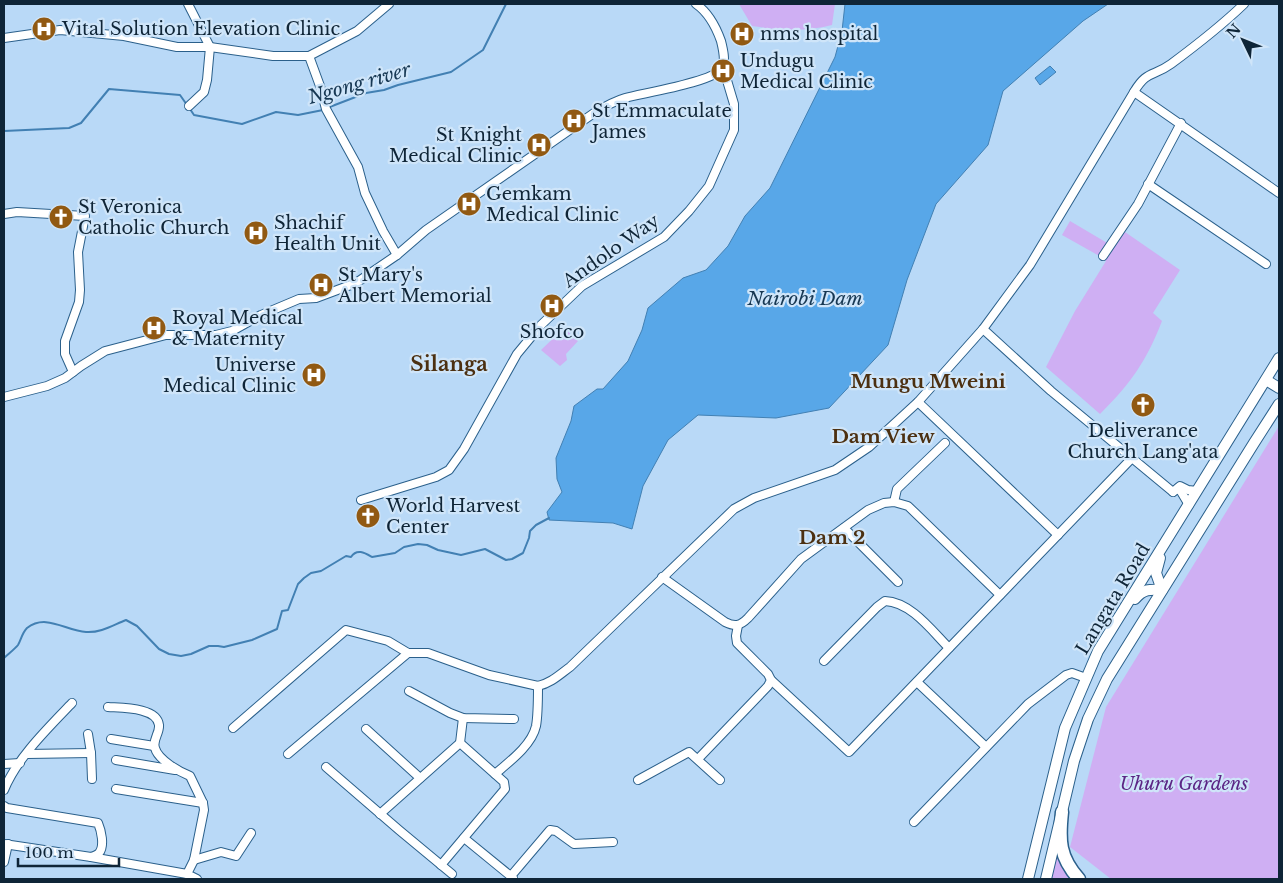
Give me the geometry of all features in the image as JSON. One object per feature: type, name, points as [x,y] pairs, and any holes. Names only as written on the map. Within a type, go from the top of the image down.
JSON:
[{"type":"highway","points":[[1062,812],[1060,837],[1062,849],[1065,859],[1079,879]]},
{"type":"main road","name":"Langata Road","points":[[1028,879],[1065,728],[1098,651],[1279,358]]},
{"type":"main road","points":[[1266,380],[1279,388]]},
{"type":"main road","name":"Langata Road","points":[[1046,879],[1074,761],[1088,719],[1107,679],[1279,404]]},
{"type":"main road","points":[[1098,651],[1140,593],[1149,589],[1162,590],[1156,573],[1156,567],[1175,527]]},
{"type":"street","points":[[188,4],[210,47],[204,92],[191,105]]},
{"type":"street","points":[[374,4],[380,11]]},
{"type":"street","points":[[4,38],[60,30],[124,36],[177,47],[210,47],[273,56],[309,56],[357,31],[389,4]]},
{"type":"street","name":"Andolo Way","points":[[361,500],[436,477],[449,470],[464,450],[517,354],[541,325],[582,286],[664,237],[689,211],[709,186],[734,130],[734,104],[723,67],[723,52],[719,36],[709,16],[696,4]]},
{"type":"street","points":[[234,728],[346,630],[388,641],[408,653],[428,653],[489,675],[538,686],[552,681],[570,667],[734,509],[754,498],[835,470],[869,447],[918,402],[983,330],[1030,265],[1134,92],[1145,77],[1165,68],[1212,34],[1244,4]]},
{"type":"street","points":[[309,56],[326,109],[358,167],[365,193],[397,255]]},
{"type":"street","points":[[4,397],[48,386],[65,378],[105,351],[166,335],[216,335],[232,331],[262,315],[299,299],[316,298],[356,283],[397,255],[426,230],[594,113],[624,98],[706,78],[716,74],[723,67]]},
{"type":"street","points":[[1134,92],[1279,193]]},
{"type":"street","points":[[1104,256],[1138,204],[1180,124]]},
{"type":"street","points":[[1148,184],[1266,264]]},
{"type":"street","points":[[4,214],[16,212],[85,216],[78,252],[79,302],[65,342],[64,354],[73,372]]},
{"type":"street","points":[[983,330],[1051,391],[1173,492]]},
{"type":"street","points":[[918,402],[1058,536]]},
{"type":"street","points":[[894,502],[897,489],[945,443]]},
{"type":"street","points":[[738,625],[736,636],[738,643],[768,674],[771,680],[849,752],[1132,458]]},
{"type":"street","points":[[1173,492],[1180,486],[1188,490],[1198,490]]},
{"type":"street","points":[[1173,492],[1178,488],[1189,505]]},
{"type":"street","points":[[662,577],[725,622],[734,626],[738,625],[748,618],[802,559],[868,510],[884,503],[894,502],[908,506],[1000,594]]},
{"type":"street","points":[[844,528],[898,582]]},
{"type":"street","points":[[824,661],[877,607],[885,602],[898,604],[910,611],[949,648]]},
{"type":"street","points":[[288,754],[408,653]]},
{"type":"street","points":[[914,822],[1028,704],[1062,677],[1072,674],[1086,678]]},
{"type":"street","points":[[698,759],[762,692],[771,680]]},
{"type":"street","points":[[917,682],[986,747]]},
{"type":"street","points":[[495,774],[509,762],[532,736],[536,726],[538,686]]},
{"type":"street","points":[[409,691],[463,718],[514,719]]},
{"type":"street","points":[[4,790],[20,763],[41,735],[72,703]]},
{"type":"street","points":[[108,707],[144,711],[152,714],[158,720],[160,727],[154,741],[154,749],[160,757],[177,770],[190,776],[204,803],[194,860],[187,874]]},
{"type":"street","points":[[380,814],[460,743],[463,718]]},
{"type":"street","points":[[366,729],[420,778]]},
{"type":"street","points":[[88,734],[92,779]]},
{"type":"street","points":[[111,739],[154,746]]},
{"type":"street","points":[[441,865],[504,792],[504,782],[460,743]]},
{"type":"street","points":[[638,780],[686,752],[691,752],[720,780]]},
{"type":"street","points":[[27,754],[91,753]]},
{"type":"street","points":[[116,760],[177,770]]},
{"type":"street","points":[[4,764],[20,763]]},
{"type":"street","points":[[326,767],[452,874]]},
{"type":"street","points":[[116,790],[204,803]]},
{"type":"street","points":[[4,806],[6,808],[98,823],[101,830],[102,847],[99,852],[91,857]]},
{"type":"street","points":[[464,838],[513,878],[550,830],[556,831],[574,844],[613,842]]},
{"type":"street","points":[[194,860],[221,852],[236,856],[251,833]]},
{"type":"street","points":[[4,862],[6,844],[187,874],[197,879]]},
{"type":"green space","points":[[739,4],[835,4],[832,25],[792,30],[752,26]]},
{"type":"green space","points":[[1070,221],[1114,247],[1125,232],[1180,270],[1153,313],[1162,321],[1144,360],[1121,392],[1100,414],[1046,367],[1075,311],[1106,261],[1062,235]]},
{"type":"green space","points":[[564,328],[578,341],[566,354],[567,360],[560,366],[541,350]]},
{"type":"green space","name":"Uhuru Gardens","points":[[1279,426],[1279,879],[1111,879],[1070,847],[1106,707]]},
{"type":"green space","points":[[1057,843],[1074,879],[1048,879]]},
{"type":"water","name":"Nairobi Dam","points":[[845,4],[1108,4],[1083,21],[1003,91],[988,145],[936,204],[907,280],[888,345],[829,408],[776,418],[698,415],[668,440],[643,486],[632,529],[613,523],[549,520],[547,512],[562,492],[557,479],[556,458],[571,421],[574,406],[597,389],[603,389],[628,361],[642,330],[648,308],[683,278],[706,270],[728,246],[745,216],[770,188],[835,57],[842,31]]},
{"type":"water","points":[[1050,66],[1056,72],[1040,85],[1035,78]]},
{"type":"waterway","name":"Ngong river","points":[[327,108],[366,93],[451,72],[483,50],[506,4]]},
{"type":"waterway","name":"Ngong river","points":[[4,131],[69,128],[81,123],[109,89],[180,95],[187,105]]},
{"type":"waterway","name":"Ngong river","points":[[190,109],[194,115],[242,124],[276,112],[298,115],[323,110]]},
{"type":"waterway","points":[[4,658],[18,645],[27,628],[41,622],[49,622],[79,631],[91,632],[102,630],[126,620],[137,626],[159,649],[169,654],[181,656],[209,646],[224,647],[252,640],[277,629],[282,611],[288,610],[298,584],[304,578],[311,573],[321,571],[346,556],[351,557],[358,552],[372,557],[395,553],[404,547],[418,544],[461,555],[485,549],[506,560],[512,559],[523,553],[530,531],[536,525],[549,518]]},
{"type":"place","name":"Vital Solution Elevation Clinic","points":[[44,29]]},
{"type":"place","name":"nms hospital","points":[[742,34]]},
{"type":"place","name":"Undugu Medical Clinic","points":[[723,71]]},
{"type":"place","name":"St Emmaculate James","points":[[574,121]]},
{"type":"place","name":"St Knight Medical Clinic","points":[[539,145]]},
{"type":"place","name":"Gemkam Medical Clinic","points":[[469,204]]},
{"type":"place","name":"St Veronica Catholic Church","points":[[61,217]]},
{"type":"place","name":"Shachif Health Unit","points":[[256,233]]},
{"type":"place","name":"St Mary's Albert Memorial","points":[[321,285]]},
{"type":"place","name":"Shofco","points":[[552,306]]},
{"type":"place","name":"Royal Medical & Maternity","points":[[154,328]]},
{"type":"place","name":"Universe Medical Clinic","points":[[314,375]]},
{"type":"place","name":"Deliverance Church Lang'ata","points":[[1143,405]]},
{"type":"place","name":"World Harvest Center","points":[[368,516]]},
{"type":"district","name":"Silanga","points":[[449,364]]},
{"type":"district","name":"Mungu Mweini","points":[[928,381]]},
{"type":"district","name":"Dam View","points":[[883,436]]},
{"type":"district","name":"Dam 2","points":[[832,537]]}]
